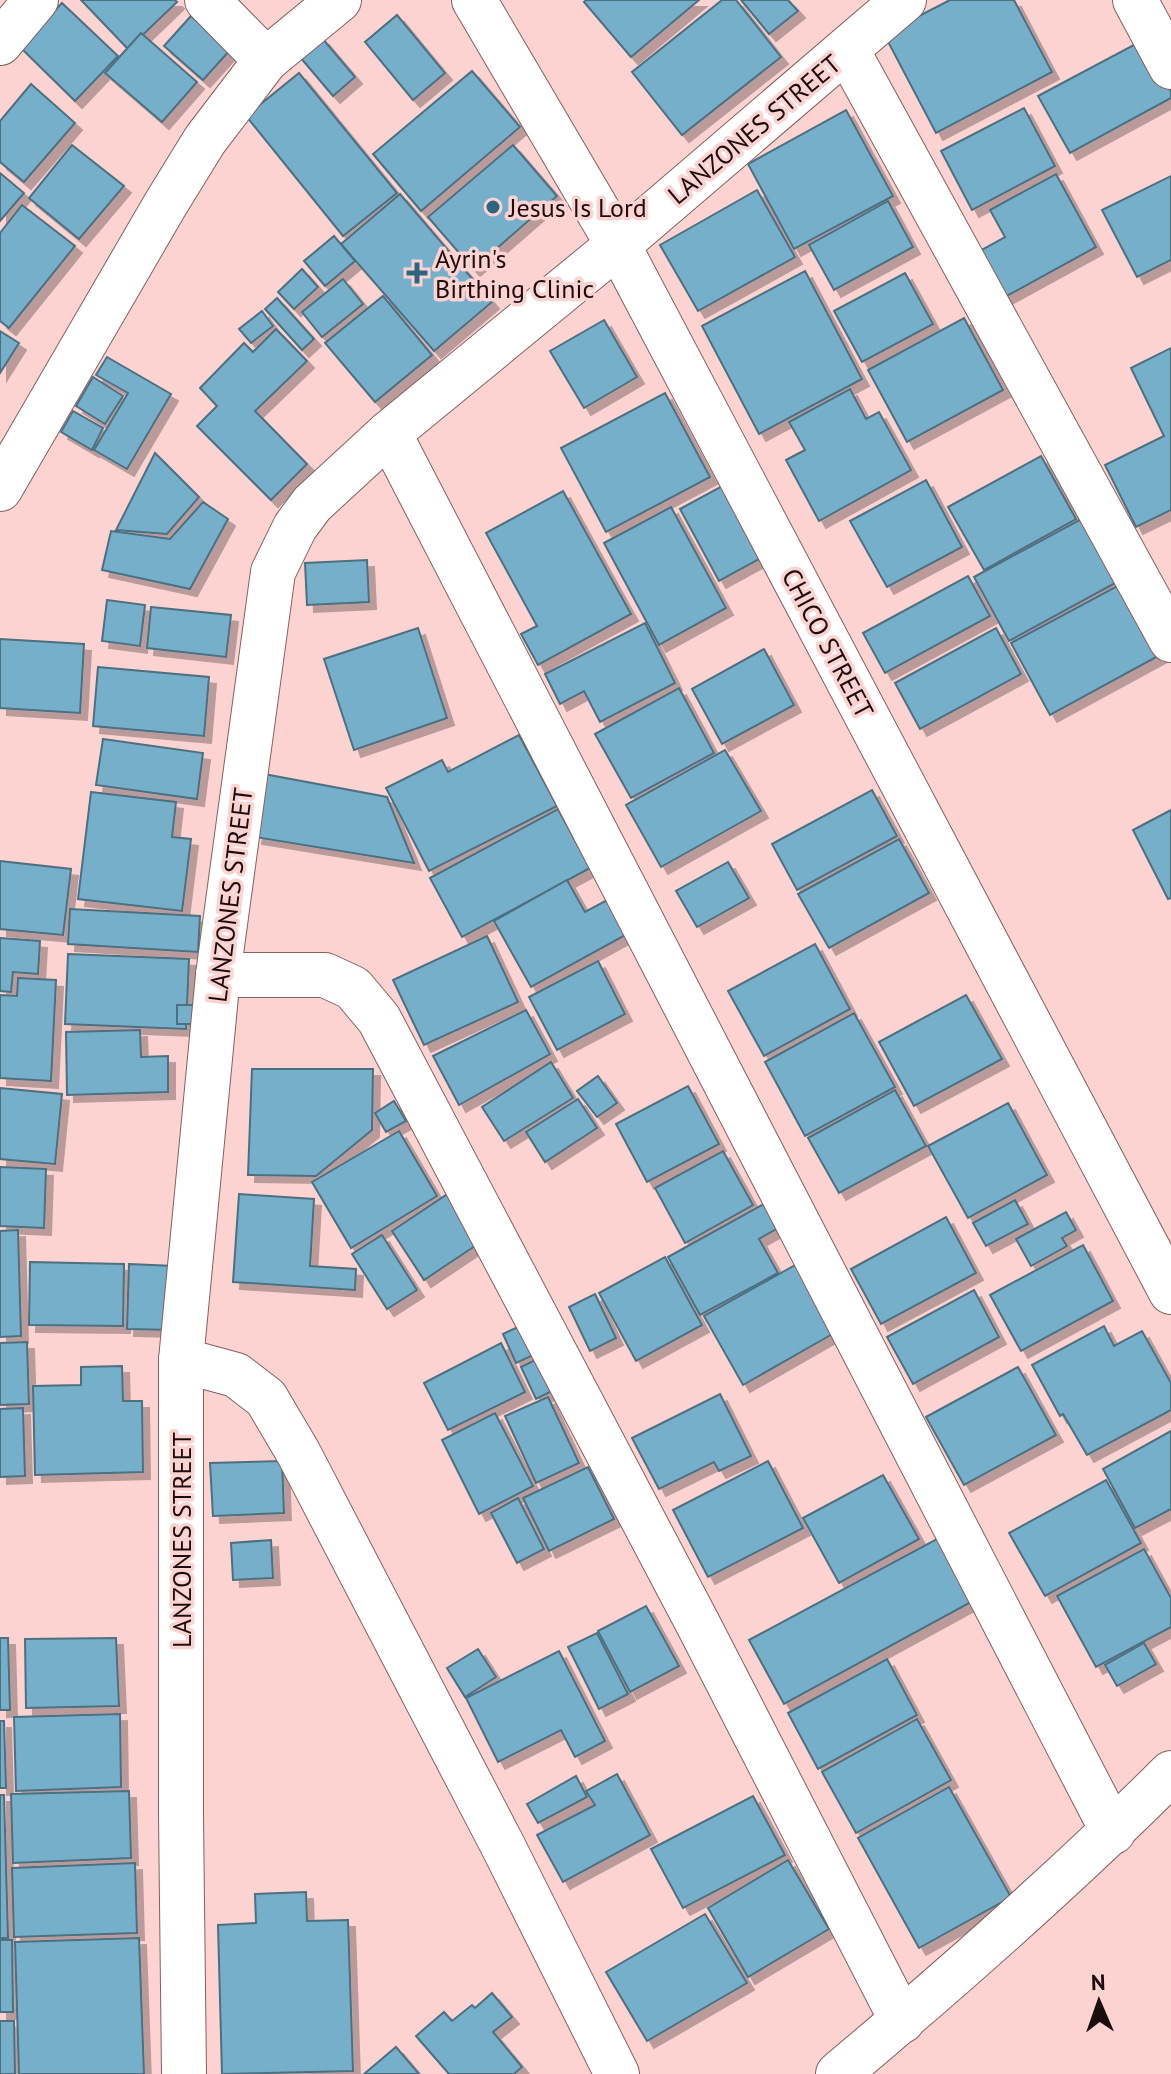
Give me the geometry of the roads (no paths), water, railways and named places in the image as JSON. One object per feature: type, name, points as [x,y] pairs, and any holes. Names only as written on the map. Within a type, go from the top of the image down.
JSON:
[{"type":"street","points":[[0,43],[36,0]]},
{"type":"street","points":[[207,0],[266,60]]},
{"type":"street","points":[[0,489],[205,140],[266,60],[339,0]]},
{"type":"street","name":"CHICO STREET","points":[[474,0],[618,245],[1171,1292]]},
{"type":"street","name":"LANZONES STREET","points":[[184,2074],[181,1360],[218,975],[273,572],[295,527],[312,504],[389,433],[618,245],[904,0]]},
{"type":"street","points":[[1135,0],[1171,67]]},
{"type":"street","points":[[847,50],[1171,640]]},
{"type":"street","points":[[389,433],[1113,1832]]},
{"type":"street","points":[[218,975],[325,975],[353,988],[379,1019],[698,1624],[902,2021]]},
{"type":"street","points":[[181,1360],[236,1375],[266,1398],[299,1454],[467,1777],[617,2074]]},
{"type":"street","points":[[838,2074],[902,2021],[1113,1832],[1171,1773]]},
{"type":"place","name":"Jesus Is Lord","points":[[493,207]]},
{"type":"place","name":"Ayrin's Birthing Clinic","points":[[417,273]]}]
